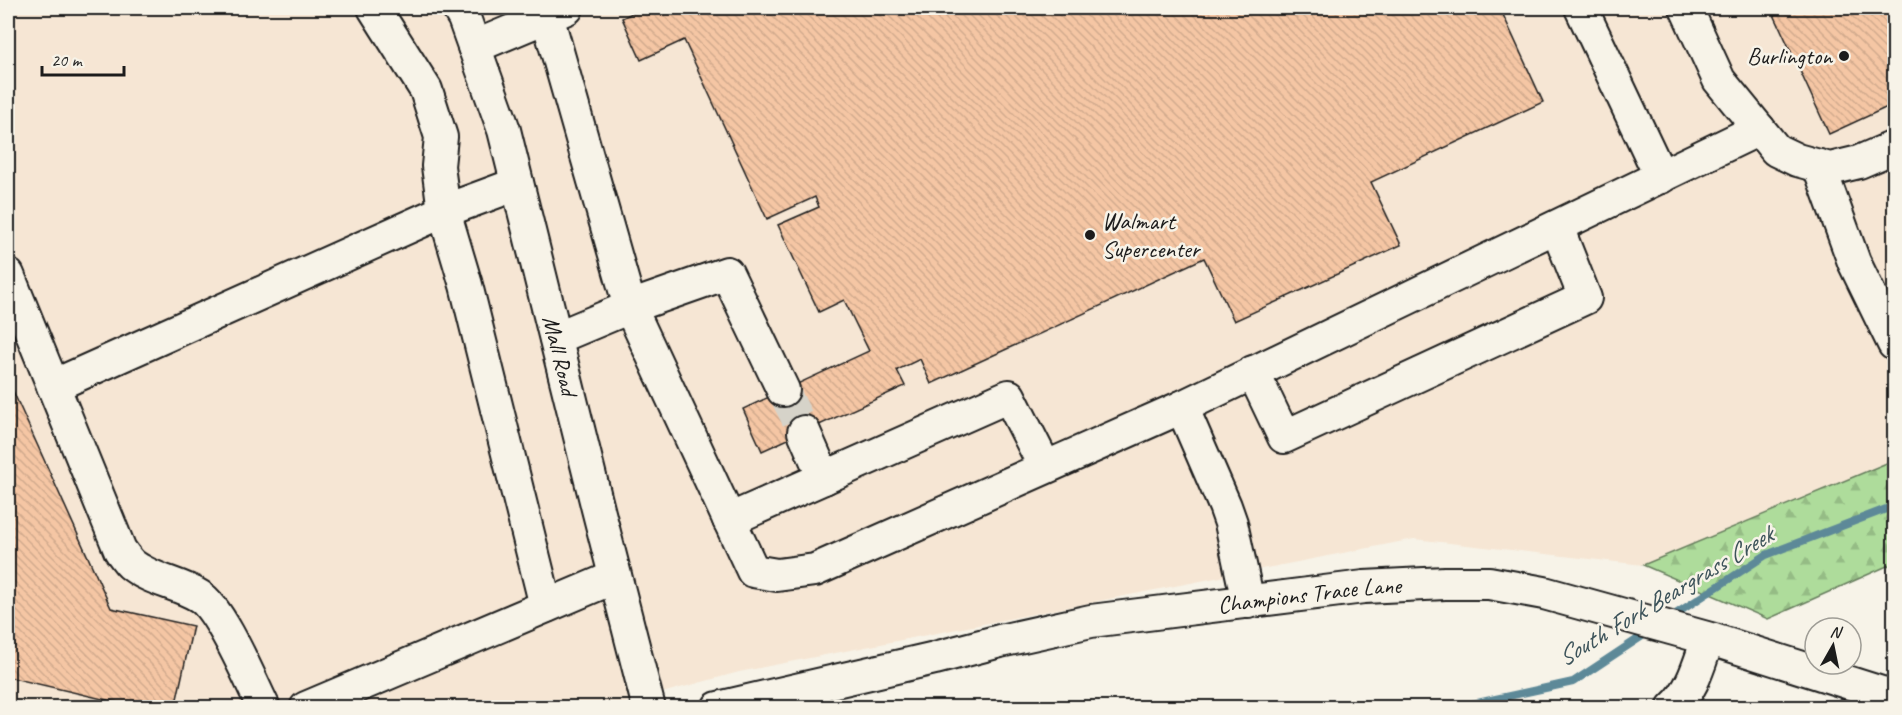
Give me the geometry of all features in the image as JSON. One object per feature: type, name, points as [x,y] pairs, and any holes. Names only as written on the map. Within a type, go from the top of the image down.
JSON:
[{"type":"street","points":[[374,8],[426,90],[441,137],[438,166],[444,211],[466,285],[546,606]]},
{"type":"street","name":"Mall Road","points":[[458,8],[464,18],[504,130],[649,708]]},
{"type":"street","points":[[1581,8],[1660,177]]},
{"type":"street","points":[[1686,8],[1719,80],[1776,150],[1797,160],[1830,169],[1859,162],[1894,147]]},
{"type":"street","points":[[474,47],[557,12],[630,307],[753,571],[777,575],[815,570],[1182,407],[1759,129]]},
{"type":"street","points":[[1819,166],[1854,262],[1894,344]]},
{"type":"street","points":[[53,386],[444,211],[518,184]]},
{"type":"street","points":[[1253,372],[1284,437],[1585,298],[1557,226]]},
{"type":"street","points":[[556,338],[630,307],[727,273],[783,390]]},
{"type":"street","points":[[8,275],[120,550],[131,564],[149,575],[201,597],[216,613],[264,708]]},
{"type":"street","points":[[729,520],[1009,396],[1045,467]]},
{"type":"street","points":[[1182,407],[1231,523],[1248,602]]},
{"type":"street","points":[[804,432],[824,478]]},
{"type":"street","points":[[306,708],[615,577]]},
{"type":"street","name":"Champions Trace Lane","points":[[718,708],[1092,621],[1364,587],[1445,583],[1489,584],[1560,597],[1708,639],[1894,697]]},
{"type":"street","points":[[1673,708],[1694,680],[1708,639]]},
{"type":"shaded area","points":[[8,8],[1894,8],[1894,460],[1643,565],[1414,539],[739,672],[610,707],[8,707]]},
{"type":"green space","points":[[1894,460],[1894,563],[1768,619],[1643,565]]},
{"type":"building","name":"Walmart Supercenter","points":[[638,8],[1500,8],[1543,102],[1371,182],[1401,245],[1234,321],[1204,258],[931,384],[920,359],[897,370],[905,386],[762,451],[743,409],[869,351],[844,300],[819,312],[778,225],[819,207],[815,197],[767,219],[684,40],[641,60],[622,18]]},
{"type":"building","name":"Burlington","points":[[1771,8],[1894,8],[1894,104],[1829,134]]},
{"type":"building","points":[[8,380],[111,608],[193,626],[175,708],[141,708],[8,677]]},
{"type":"waterway","name":"South Fork Beargrass Creek","points":[[1668,619],[1766,555],[1894,506]]},
{"type":"waterway","name":"South Fork Beargrass Creek","points":[[1454,708],[1573,682],[1650,631]]},
{"type":"tunnel","points":[[783,390],[804,432]]},
{"type":"place","name":"Burlington","points":[[1844,56]]},
{"type":"place","name":"Walmart Supercenter","points":[[1090,235]]}]
